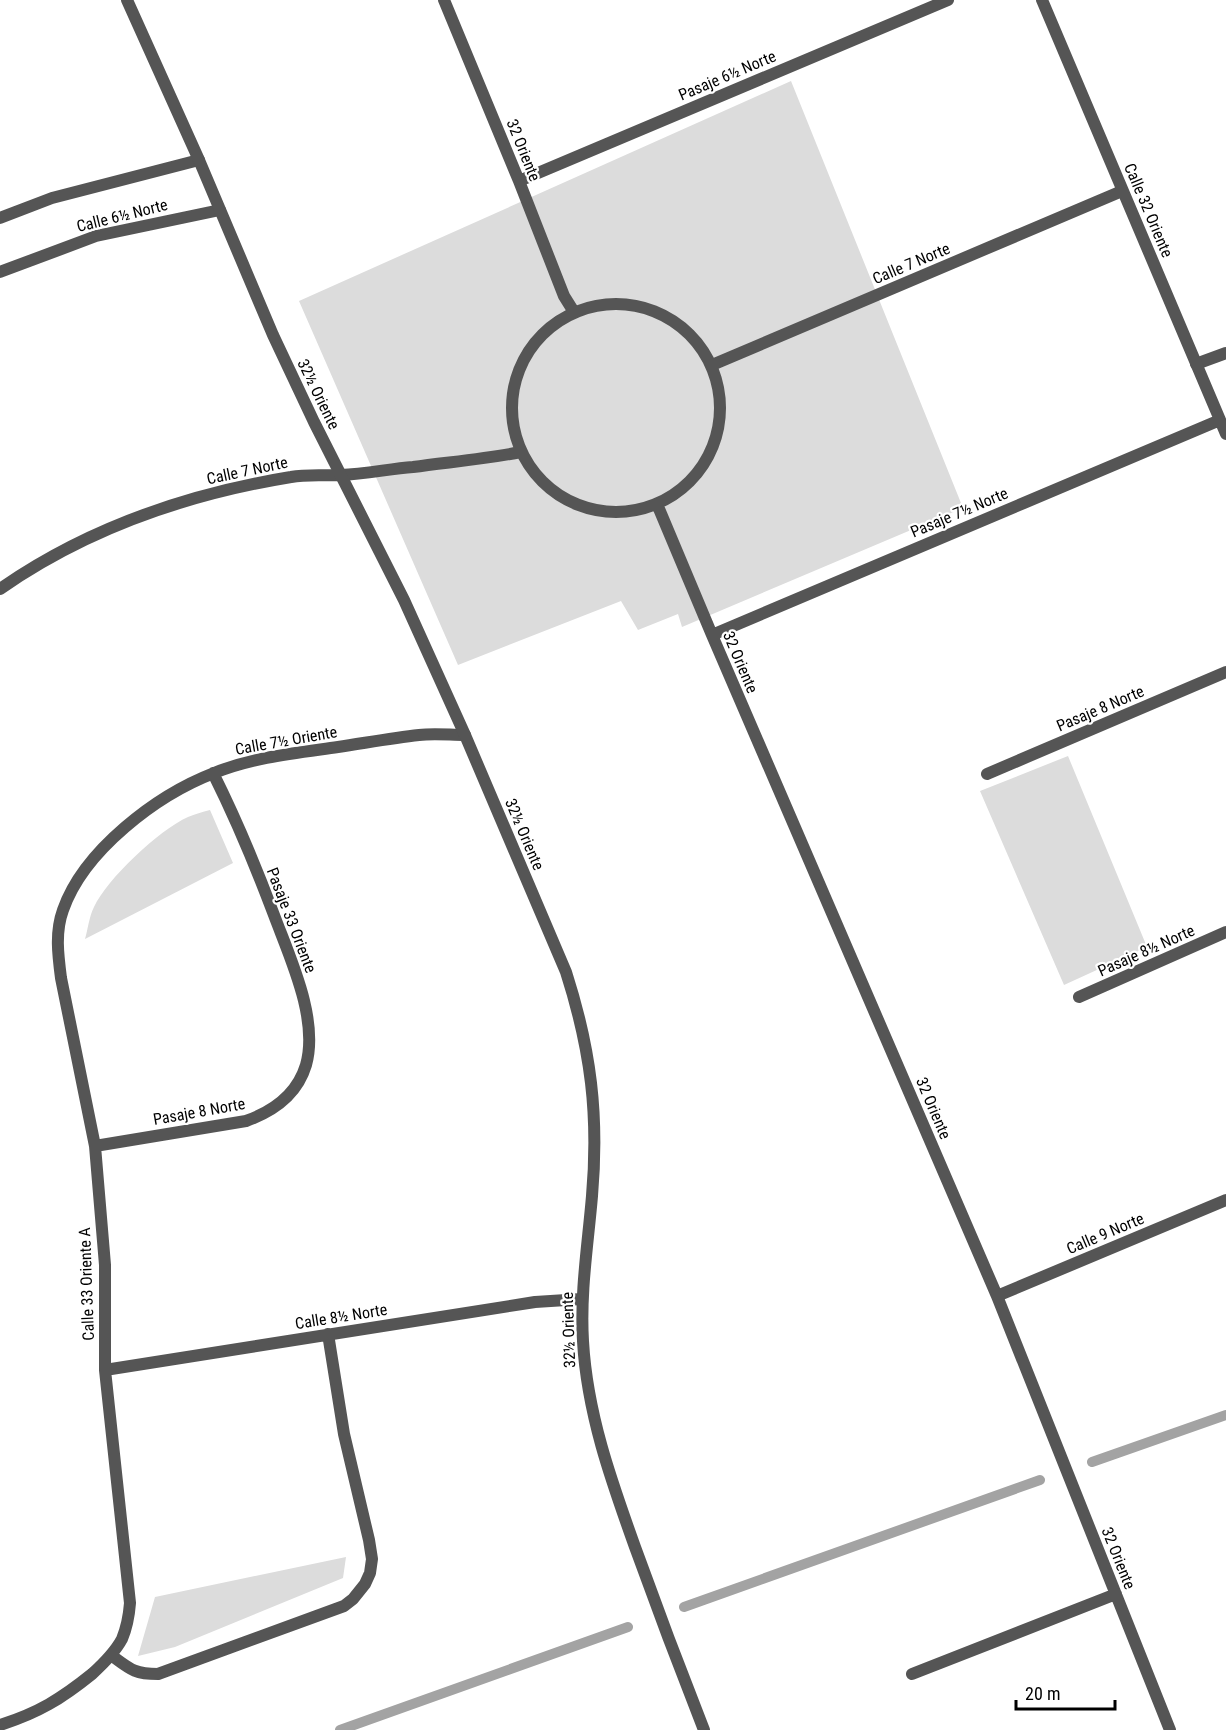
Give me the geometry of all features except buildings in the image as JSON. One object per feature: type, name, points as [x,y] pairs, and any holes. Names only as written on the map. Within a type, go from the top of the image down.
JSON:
[{"type":"street","name":"32½ Oriente","points":[[127,0],[199,160],[273,335],[404,600],[465,735],[562,963],[578,1009],[592,1081],[595,1149],[582,1299],[587,1384],[595,1424],[623,1513],[704,1730]]},
{"type":"street","name":"32 Oriente","points":[[444,0],[564,296],[574,312]]},
{"type":"street","name":"Pasaje 6½ Norte","points":[[519,181],[948,0]]},
{"type":"street","name":"Calle 32 Oriente","points":[[1042,0],[1226,434]]},
{"type":"street","name":"Calle 6½ Norte","points":[[0,218],[52,198],[199,160]]},
{"type":"street","name":"Calle 7 Norte","points":[[712,365],[1122,191]]},
{"type":"street","name":"Calle 6½ Norte","points":[[0,272],[96,236],[220,210]]},
{"type":"street","points":[[620,303],[643,306],[665,315],[684,327],[700,345],[712,365],[720,392],[720,419],[714,446],[700,470],[681,490],[657,504],[638,510],[618,512],[598,511],[579,505],[561,496],[545,484],[521,452],[514,429],[512,406],[515,382],[523,360],[536,340],[553,324],[574,312],[596,305],[620,303]]},
{"type":"street","points":[[1196,364],[1226,353]]},
{"type":"street","name":"Pasaje 7½ Norte","points":[[711,635],[1220,420]]},
{"type":"street","name":"Calle 7 Norte","points":[[0,589],[29,569],[114,526],[204,496],[292,477],[341,475],[521,452]]},
{"type":"street","name":"32 Oriente","points":[[657,504],[711,635],[996,1296],[1170,1730]]},
{"type":"street","name":"Pasaje 8 Norte","points":[[987,774],[1226,672]]},
{"type":"street","name":"Calle 7½ Oriente","points":[[63,910],[74,888],[92,862],[119,832],[152,806],[183,787],[213,773],[238,764],[273,756],[421,735],[465,735]]},
{"type":"street","name":"Pasaje 33 Oriente","points":[[213,773],[228,802],[264,890],[302,995],[308,1050],[306,1063],[298,1083]]},
{"type":"street","name":"Calle 33 Oriente A","points":[[63,910],[58,953],[94,1146],[105,1265],[105,1370],[130,1603],[129,1619],[121,1641],[111,1655]]},
{"type":"street","name":"Pasaje 8½ Norte","points":[[1079,997],[1226,932]]},
{"type":"street","name":"Pasaje 8 Norte","points":[[94,1146],[259,1117],[280,1105],[298,1083]]},
{"type":"street","name":"Calle 9 Norte","points":[[996,1296],[1226,1200]]},
{"type":"street","name":"Calle 8½ Norte","points":[[105,1370],[535,1302],[582,1299]]},
{"type":"street","points":[[0,1725],[23,1718],[50,1705],[72,1690],[111,1655],[130,1670],[142,1674],[158,1674],[344,1606],[353,1599],[365,1584],[370,1573],[372,1559],[344,1434],[328,1334]]},
{"type":"street","points":[[912,1674],[1116,1594]]},
{"type":"shaded area","points":[[791,81],[963,508],[682,627],[678,614],[638,630],[621,601],[458,665],[299,301]]},
{"type":"shaded area","points":[[1068,756],[1147,947],[1064,985],[980,791]]},
{"type":"shaded area","points":[[210,810],[233,863],[85,939],[94,907],[110,883],[135,856],[176,823]]},
{"type":"shaded area","points":[[346,1557],[343,1578],[175,1647],[138,1656],[155,1597]]},
{"type":"waterway","points":[[1092,1462],[1226,1415]]},
{"type":"waterway","points":[[684,1607],[1040,1480]]},
{"type":"waterway","points":[[340,1730],[628,1627]]}]
